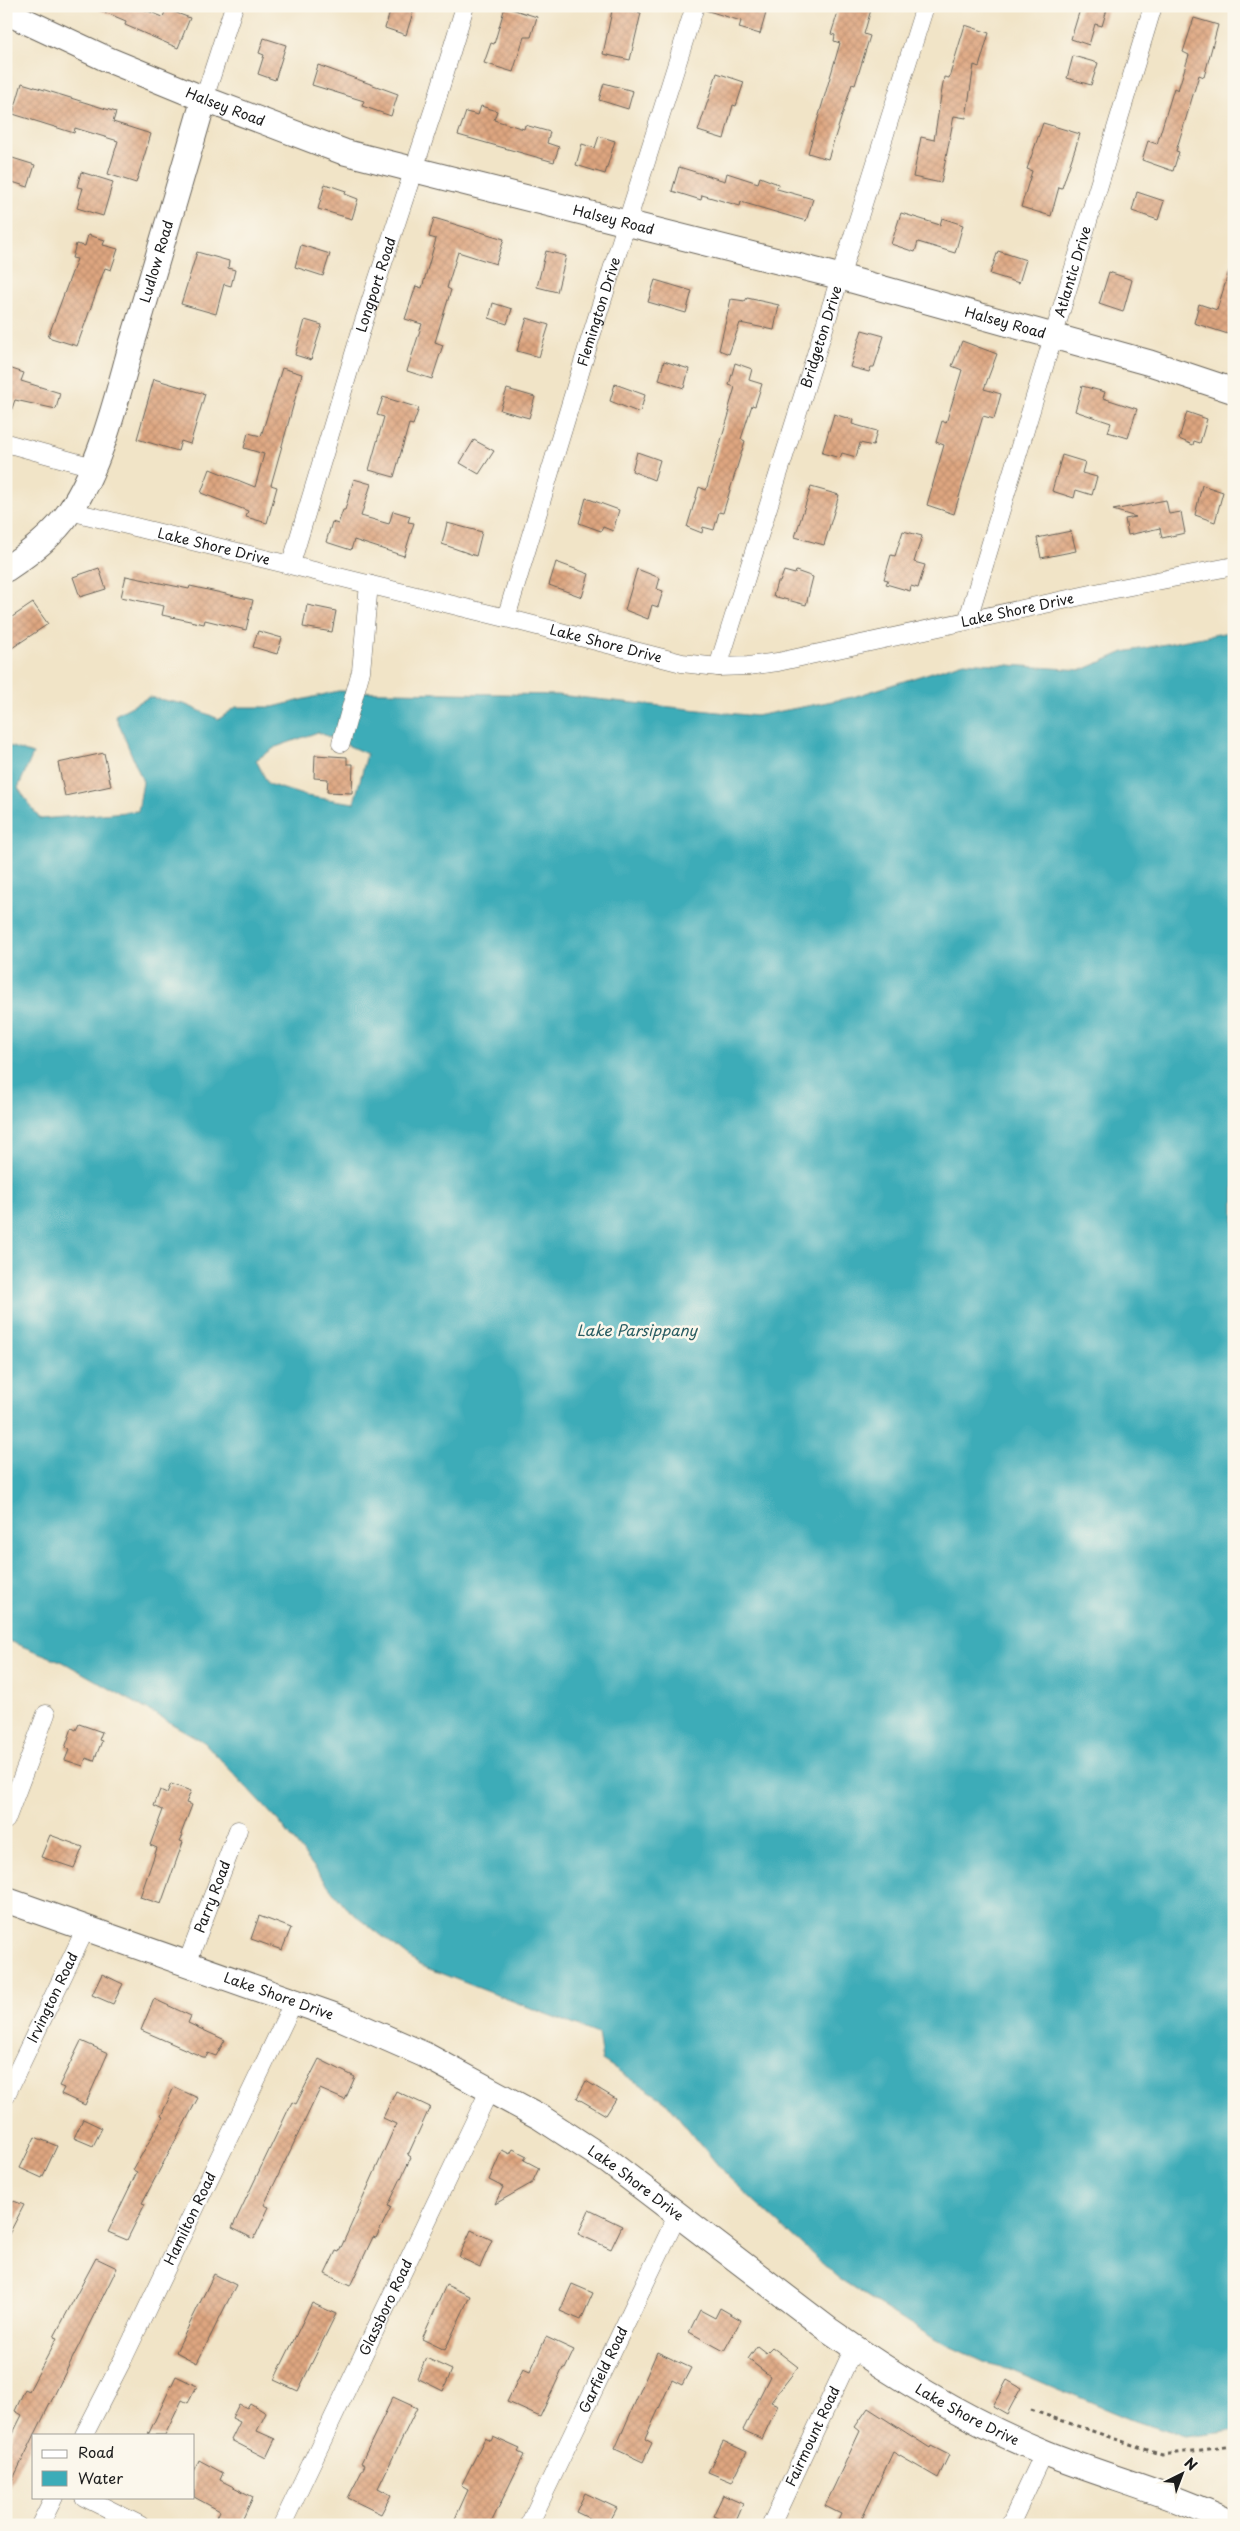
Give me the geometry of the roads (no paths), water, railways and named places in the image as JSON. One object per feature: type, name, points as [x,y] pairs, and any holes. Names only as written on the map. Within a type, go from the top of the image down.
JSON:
[{"type":"street","name":"Ludlow Road","points":[[70,511],[93,467],[116,401],[204,99],[234,6]]},
{"type":"street","name":"Longport Road","points":[[291,564],[363,324],[466,6]]},
{"type":"street","name":"Flemington Drive","points":[[506,618],[626,224],[695,6]]},
{"type":"street","name":"Bridgeton Drive","points":[[718,667],[925,6]]},
{"type":"street","name":"Atlantic Drive","points":[[967,622],[1153,6]]},
{"type":"street","name":"Halsey Road","points":[[6,12],[109,60],[204,99],[344,152],[840,277],[1150,363],[1234,390]]},
{"type":"street","points":[[6,443],[93,467]]},
{"type":"street","points":[[6,569],[35,550],[70,511]]},
{"type":"street","name":"Lake Shore Drive","points":[[70,511],[291,564],[682,663],[718,667],[778,662],[1105,591],[1234,566]]},
{"type":"street","points":[[341,742],[361,671],[369,584]]},
{"type":"street","points":[[6,1820],[46,1714]]},
{"type":"street","name":"Parry Road","points":[[187,1963],[238,1830]]},
{"type":"street","name":"Lake Shore Drive","points":[[6,1900],[341,2018],[425,2055],[540,2117],[609,2162],[854,2348],[936,2399],[1044,2452],[1101,2475],[1182,2502],[1234,2525]]},
{"type":"street","name":"Irvington Road","points":[[6,2095],[86,1928]]},
{"type":"street","name":"Hamilton Road","points":[[85,2434],[123,2359],[294,2001]]},
{"type":"street","name":"Glassboro Road","points":[[282,2525],[490,2089]]},
{"type":"street","name":"Garfield Road","points":[[529,2525],[678,2214]]},
{"type":"street","name":"Fairmount Road","points":[[771,2525],[854,2348]]},
{"type":"street","points":[[1010,2525],[1044,2452]]},
{"type":"street","points":[[40,2525],[54,2498]]},
{"type":"street","points":[[86,2498],[140,2525]]},
{"type":"water","name":"Lake Parsippany","points":[[1234,631],[1234,2431],[1185,2437],[1129,2419],[1010,2369],[986,2363],[936,2340],[838,2278],[726,2175],[665,2101],[602,2060],[598,2034],[419,1965],[345,1907],[279,1822],[204,1742],[63,1662],[6,1640],[6,745],[33,754],[18,788],[40,819],[138,811],[143,782],[115,715],[149,697],[184,704],[219,719],[236,707],[273,707],[338,691],[558,695],[756,716],[853,697],[964,662],[1082,670],[1124,652]],"holes":[[[318,732],[367,754],[354,803],[306,796],[268,784],[256,760],[276,747]]]}]
